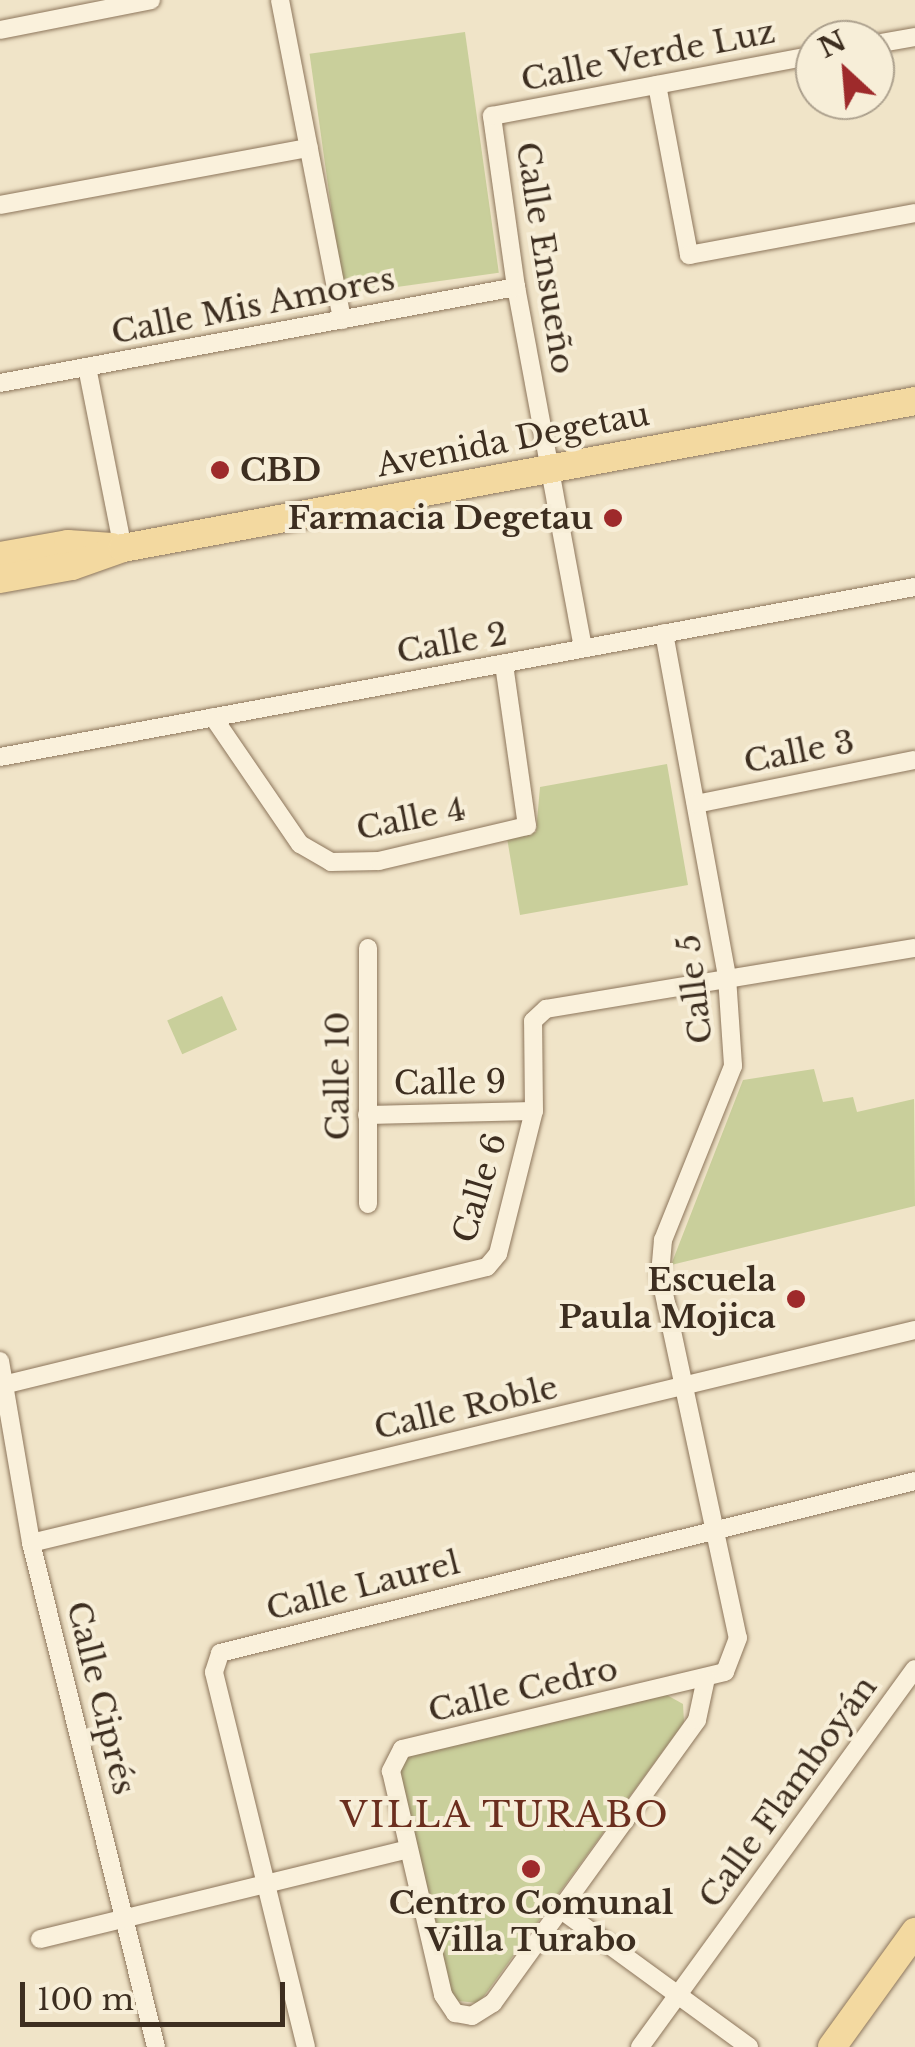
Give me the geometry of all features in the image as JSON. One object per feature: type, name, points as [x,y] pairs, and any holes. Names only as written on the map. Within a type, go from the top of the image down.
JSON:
[{"type":"main road","name":"Avenida Degetau","points":[[0,579],[72,566],[124,548],[915,401]]},
{"type":"main road","name":"Avenida Degetau","points":[[0,556],[68,544],[124,548]]},
{"type":"main road","points":[[832,2047],[915,1932]]},
{"type":"street","points":[[0,30],[101,5],[151,0]]},
{"type":"street","points":[[280,0],[342,320]]},
{"type":"street","name":"Calle Verde Luz","points":[[492,116],[795,59]]},
{"type":"street","points":[[658,85],[689,255],[915,213]]},
{"type":"street","name":"Calle Ensueño","points":[[492,116],[516,287],[584,648]]},
{"type":"street","points":[[0,205],[309,148]]},
{"type":"street","name":"Calle Mis Amores","points":[[0,383],[516,287]]},
{"type":"street","points":[[87,367],[124,548]]},
{"type":"street","name":"Calle 2","points":[[0,757],[915,587]]},
{"type":"street","name":"Calle 5","points":[[664,633],[728,978],[733,1066],[662,1240],[660,1275],[682,1387]]},
{"type":"street","name":"Calle 4","points":[[213,717],[300,844],[331,862],[378,861],[527,826],[504,664]]},
{"type":"street","name":"Calle 3","points":[[696,804],[915,760]]},
{"type":"street","name":"Calle 10","points":[[368,948],[368,1204]]},
{"type":"street","name":"Calle 6","points":[[3,1385],[486,1268],[498,1254],[534,1111],[533,1021],[546,1009],[915,948]]},
{"type":"street","name":"Calle 9","points":[[367,1115],[534,1111]]},
{"type":"street","name":"Calle Roble","points":[[31,1543],[915,1330]]},
{"type":"street","name":"Calle Ciprés","points":[[0,1361],[31,1543],[156,2047]]},
{"type":"street","name":"Calle Cedro","points":[[682,1387],[738,1638],[725,1672],[402,1749],[391,1771],[443,1995],[455,2013],[472,2016],[493,2003],[697,1720],[706,1678]]},
{"type":"street","name":"Calle Laurel","points":[[306,2047],[214,1672],[220,1653],[915,1481]]},
{"type":"street","name":"Calle Flamboyán","points":[[640,2047],[915,1669]]},
{"type":"street","points":[[40,1939],[408,1849]]},
{"type":"street","points":[[560,1909],[749,2047]]},
{"type":"green space","points":[[465,32],[499,273],[343,294],[310,54]]},
{"type":"green space","points":[[667,764],[688,885],[520,915],[507,838],[536,832],[540,787]]},
{"type":"green space","points":[[222,996],[237,1030],[182,1054],[167,1020]]},
{"type":"green space","points":[[814,1069],[823,1102],[853,1097],[857,1112],[914,1099],[915,1206],[671,1265],[743,1080]]},
{"type":"green space","points":[[665,1694],[683,1704],[684,1722],[484,1996],[478,2003],[458,2001],[450,1992],[395,1775],[407,1754]]},
{"type":"place","name":"CBD","points":[[220,470]]},
{"type":"place","name":"Farmacia Degetau","points":[[613,518]]},
{"type":"place","name":"Escuela Paula Mojica","points":[[796,1299]]},
{"type":"place","name":"Centro Comunal Villa Turabo","points":[[531,1869]]},
{"type":"district","name":"VILLA TURABO","points":[[505,1815]]}]
